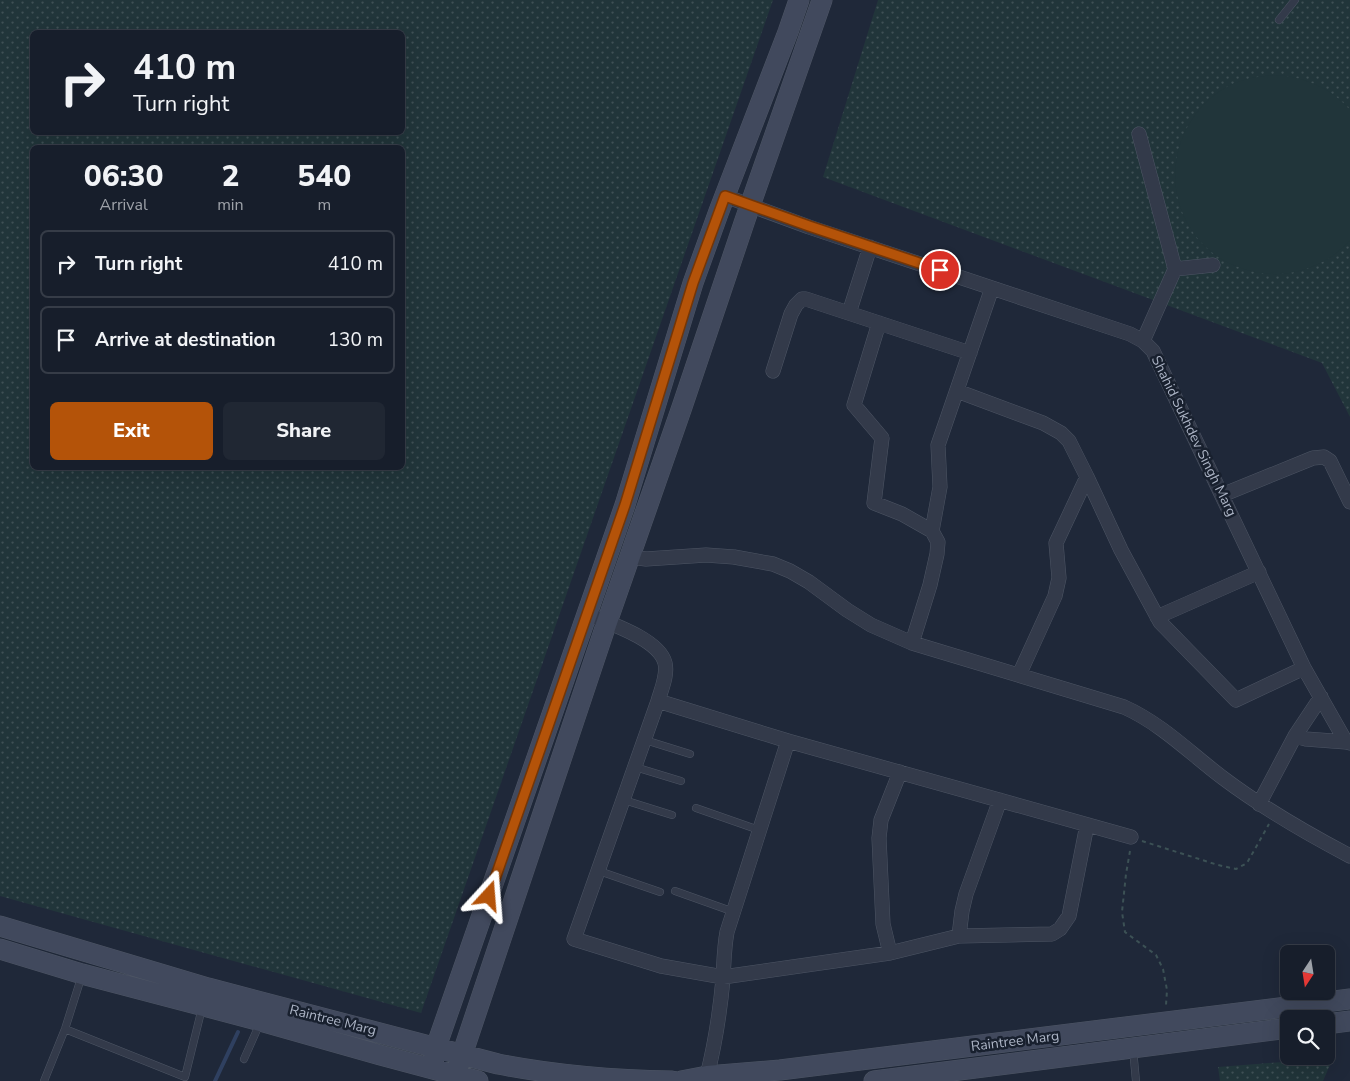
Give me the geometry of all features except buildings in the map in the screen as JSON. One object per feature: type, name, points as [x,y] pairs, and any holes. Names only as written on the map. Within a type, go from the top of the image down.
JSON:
[{"type":"main road","points":[[432,1068],[436,1047],[623,511],[693,283],[799,0]]},
{"type":"main road","points":[[455,1076],[607,622],[675,426],[754,212],[822,0]]},
{"type":"main road","points":[[722,203],[754,212]]},
{"type":"main road","points":[[658,398],[682,407]]},
{"type":"main road","points":[[623,511],[641,525]]},
{"type":"main road","name":"Raintree Marg","points":[[0,926],[74,948],[205,997],[380,1055],[478,1081]]},
{"type":"main road","points":[[74,948],[75,972]]},
{"type":"main road","name":"Raintree Marg","points":[[0,949],[75,972],[205,997]]},
{"type":"main road","name":"Raintree Marg","points":[[888,1080],[976,1071],[1131,1037],[1165,1022],[1350,999]]},
{"type":"main road","name":"Raintree Marg","points":[[257,1013],[436,1047],[520,1068],[615,1079],[672,1081]]},
{"type":"main road","points":[[1335,1023],[1350,1021]]},
{"type":"main road","name":"Raintree Marg","points":[[681,1081],[1131,1037],[1280,1029]]},
{"type":"street","points":[[1139,134],[1175,269],[1143,341]]},
{"type":"street","name":"Shahid Sukhdev Singh Marg","points":[[754,212],[809,226],[1130,334],[1143,341],[1153,351],[1304,668],[1349,742]]},
{"type":"street","points":[[849,313],[870,247]]},
{"type":"street","points":[[1175,269],[1213,265]]},
{"type":"street","points":[[932,532],[940,487],[938,445],[992,288]]},
{"type":"street","points":[[774,370],[791,314],[802,299],[970,353]]},
{"type":"street","points":[[879,323],[854,405],[882,438],[874,503],[902,514],[932,532],[938,542],[937,554],[923,610],[912,643]]},
{"type":"street","points":[[957,391],[1053,427],[1069,441],[1088,477],[1120,550],[1160,622],[1236,700],[1304,668]]},
{"type":"street","points":[[1222,495],[1313,458],[1324,457],[1330,461],[1350,502]]},
{"type":"street","points":[[1019,675],[1055,596],[1059,578],[1056,543],[1088,477]]},
{"type":"street","points":[[630,557],[646,559],[706,555],[734,557],[773,564],[803,578],[871,625],[912,643],[1124,707],[1152,722],[1259,804],[1350,856]]},
{"type":"street","points":[[1157,617],[1258,572]]},
{"type":"street","points":[[588,614],[644,638],[659,651],[665,664],[664,678],[658,702],[574,939],[661,966],[723,977],[890,954],[959,936],[1052,934],[1060,929],[1069,916],[1088,825]]},
{"type":"street","points":[[1259,804],[1294,736],[1321,697]]},
{"type":"street","points":[[658,702],[788,741],[1131,837]]},
{"type":"street","points":[[1294,736],[1349,742]]},
{"type":"street","points":[[706,1078],[717,1032],[727,932],[788,741]]},
{"type":"street","points":[[890,954],[883,924],[879,838],[881,820],[900,772]]},
{"type":"street","points":[[959,936],[966,894],[1000,800]]},
{"type":"lane","points":[[1280,20],[1295,0]]},
{"type":"lane","points":[[645,740],[690,754]]},
{"type":"lane","points":[[635,767],[682,781]]},
{"type":"lane","points":[[624,800],[672,815]]},
{"type":"lane","points":[[696,808],[760,830]]},
{"type":"lane","points":[[599,871],[660,892]]},
{"type":"lane","points":[[675,891],[734,912]]},
{"type":"lane","points":[[44,1081],[65,1029],[75,972]]},
{"type":"lane","points":[[65,1029],[185,1077],[205,997]]},
{"type":"lane","points":[[244,1059],[257,1013]]},
{"type":"lane","points":[[1131,1037],[1136,1081]]},
{"type":"path","points":[[1165,1022],[1167,990],[1163,969],[1156,955],[1125,932],[1122,912],[1131,837],[1236,869],[1247,863],[1275,813]]},
{"type":"green space","points":[[0,0],[773,0],[421,1013],[0,896]]},
{"type":"green space","points":[[878,0],[1350,0],[1350,417],[1322,363],[823,177]]},
{"type":"green space","points":[[1276,75],[1297,78],[1317,85],[1343,102],[1350,110],[1350,240],[1336,253],[1319,264],[1300,271],[1280,274],[1259,273],[1238,267],[1218,257],[1205,247],[1190,228],[1183,214],[1177,195],[1175,176],[1177,156],[1182,138],[1191,121],[1203,106],[1218,93],[1235,83]]},
{"type":"green space","points":[[1280,1062],[1280,1065],[1330,1065],[1323,1081],[1220,1081],[1218,1067]]},
{"type":"waterway","points":[[215,1081],[238,1032]]},
{"type":"route","points":[[489,896],[625,505],[693,283],[725,196],[940,270]]}]
